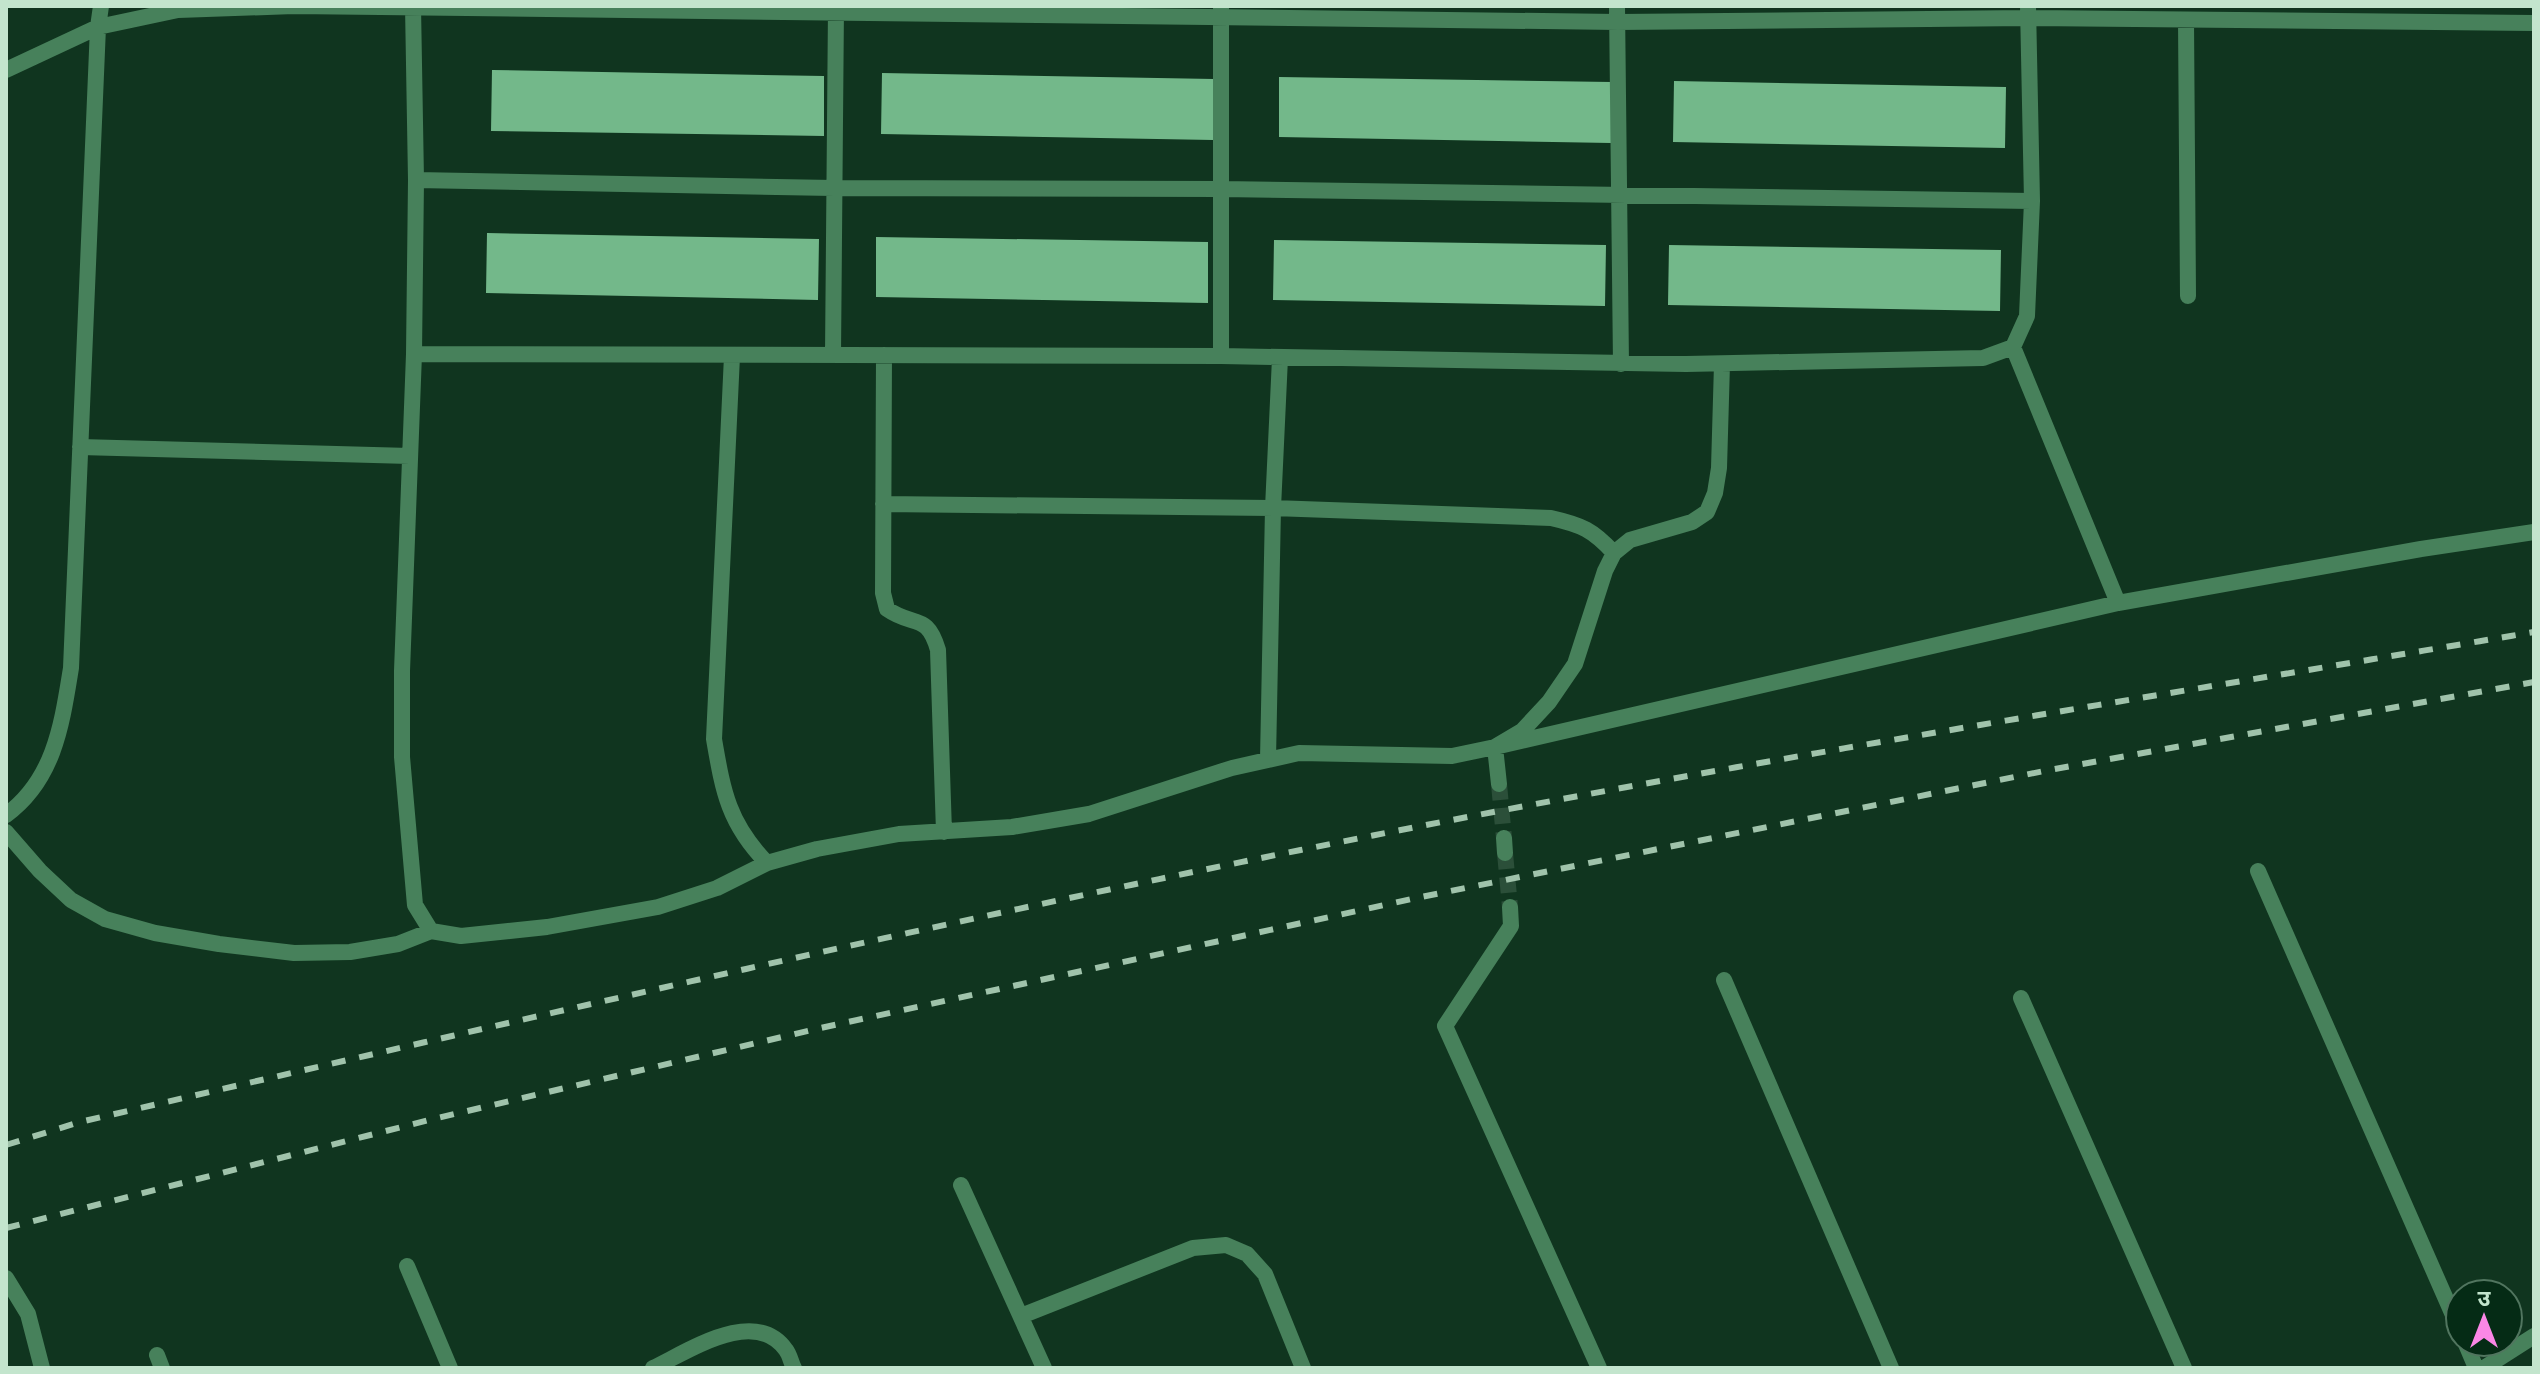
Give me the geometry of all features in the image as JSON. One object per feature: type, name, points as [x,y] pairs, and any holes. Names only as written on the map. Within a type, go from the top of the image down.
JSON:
[{"type":"street","points":[[6,815],[20,805],[49,765],[61,730],[71,668],[101,6]]},
{"type":"street","points":[[6,70],[98,27],[178,10],[294,6],[1617,14],[2028,12],[2186,20],[2479,14],[2534,23]]},
{"type":"street","points":[[413,6],[416,180],[414,354],[402,671],[402,757],[415,905],[431,931]]},
{"type":"street","points":[[833,355],[836,10]]},
{"type":"street","points":[[1221,12],[1221,356]]},
{"type":"street","points":[[414,354],[1221,356],[1621,364],[1983,358],[2013,347],[2027,316],[2032,201],[2028,12]]},
{"type":"street","points":[[1617,14],[1621,364]]},
{"type":"street","points":[[2186,20],[2188,296]]},
{"type":"street","points":[[416,180],[833,188],[1221,189],[2032,201]]},
{"type":"street","points":[[2013,347],[2118,603]]},
{"type":"street","points":[[884,355],[883,593],[887,609],[899,618],[921,622],[933,632],[938,650],[944,832]]},
{"type":"street","points":[[732,356],[714,739],[721,784],[732,816],[750,846],[767,863]]},
{"type":"street","points":[[1268,759],[1273,508],[1280,358]]},
{"type":"street","points":[[1495,747],[1522,731],[1549,702],[1575,664],[1605,571],[1614,553],[1630,540],[1692,522],[1707,512],[1715,493],[1719,468],[1722,364]]},
{"type":"street","points":[[80,447],[410,456]]},
{"type":"street","points":[[883,504],[1273,508],[1551,518],[1580,524],[1598,535],[1614,553]]},
{"type":"street","points":[[6,832],[71,900],[105,919],[155,933],[219,944],[294,953],[350,952],[398,944],[431,931],[461,936],[547,927],[658,907],[717,888],[767,863],[817,849],[899,834],[1012,827],[1089,814],[1232,768],[1299,753],[1452,756],[2118,603],[2534,532]]},
{"type":"street","points":[[1495,747],[1499,784]]},
{"type":"street","points":[[2258,871],[2444,1295]]},
{"type":"street","points":[[1510,907],[1511,926],[1445,1026],[1599,1368]]},
{"type":"street","points":[[1724,980],[1891,1368]]},
{"type":"street","points":[[2021,998],[2184,1368]]},
{"type":"street","points":[[961,1185],[1044,1368]]},
{"type":"street","points":[[1021,1316],[1193,1248],[1226,1245],[1247,1254],[1265,1274],[1303,1368]]},
{"type":"street","points":[[407,1266],[450,1368]]},
{"type":"street","points":[[6,1278],[28,1314],[42,1368]]},
{"type":"street","points":[[653,1368],[731,1332],[754,1331],[771,1336],[786,1351],[794,1368]]},
{"type":"street","points":[[2484,1368],[2532,1343]]},
{"type":"building","points":[[492,70],[824,76],[824,136],[491,131]]},
{"type":"building","points":[[882,73],[1214,79],[1213,140],[881,134]]},
{"type":"building","points":[[1279,77],[1612,82],[1611,143],[1279,137]]},
{"type":"building","points":[[1674,81],[2006,87],[2005,148],[1673,142]]},
{"type":"building","points":[[487,233],[819,239],[818,300],[486,293]]},
{"type":"building","points":[[876,237],[1208,242],[1208,303],[876,297]]},
{"type":"building","points":[[1274,240],[1606,245],[1605,306],[1273,300]]},
{"type":"building","points":[[1669,245],[2001,250],[2000,311],[1668,305]]},
{"type":"tunnel","points":[[1499,784],[1504,838]]},
{"type":"tunnel","points":[[1505,853],[1510,907]]},
{"type":"railway","points":[[6,1145],[80,1122],[576,1007],[1240,862],[1688,776],[2534,632]]},
{"type":"railway","points":[[6,1228],[429,1120],[816,1029],[1421,897],[2049,770],[2534,682]]}]
